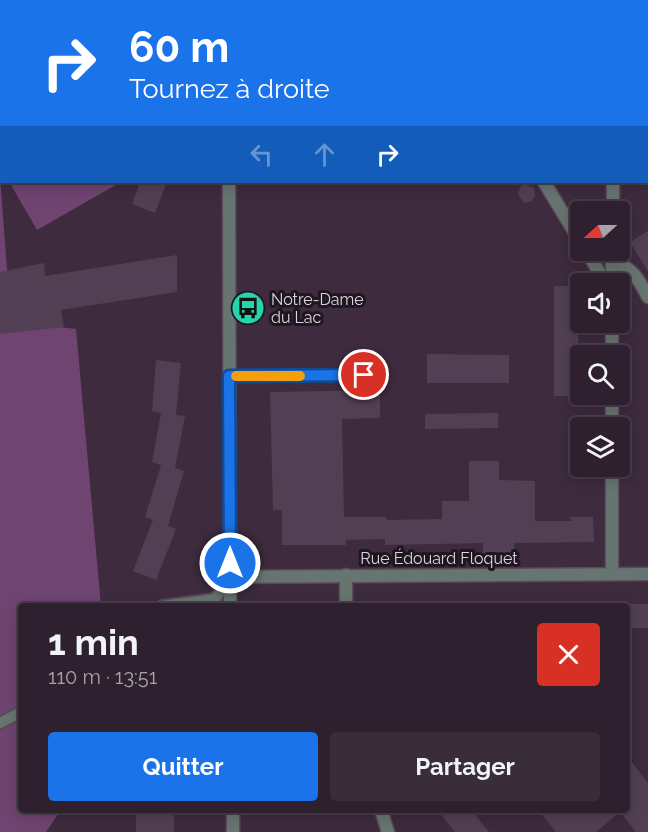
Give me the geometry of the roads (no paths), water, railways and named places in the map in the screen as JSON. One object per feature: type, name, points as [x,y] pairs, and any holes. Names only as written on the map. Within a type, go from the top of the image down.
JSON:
[{"type":"street","points":[[229,183],[230,603]]},
{"type":"street","points":[[545,183],[570,225]]},
{"type":"street","points":[[612,201],[613,183]]},
{"type":"street","points":[[618,261],[633,271],[648,297]]},
{"type":"street","points":[[612,477],[612,574]]},
{"type":"street","name":"Rue Édouard Floquet","points":[[230,577],[648,574]]},
{"type":"street","points":[[346,575],[346,603]]},
{"type":"street","points":[[233,813],[233,832]]},
{"type":"street","points":[[382,813],[387,832]]},
{"type":"lane","points":[[229,376],[364,375]]},
{"type":"lane","points":[[182,603],[215,598],[230,577]]},
{"type":"lane","points":[[0,723],[18,714]]},
{"type":"place","name":"Notre-Dame du Lac","points":[[248,308]]}]
